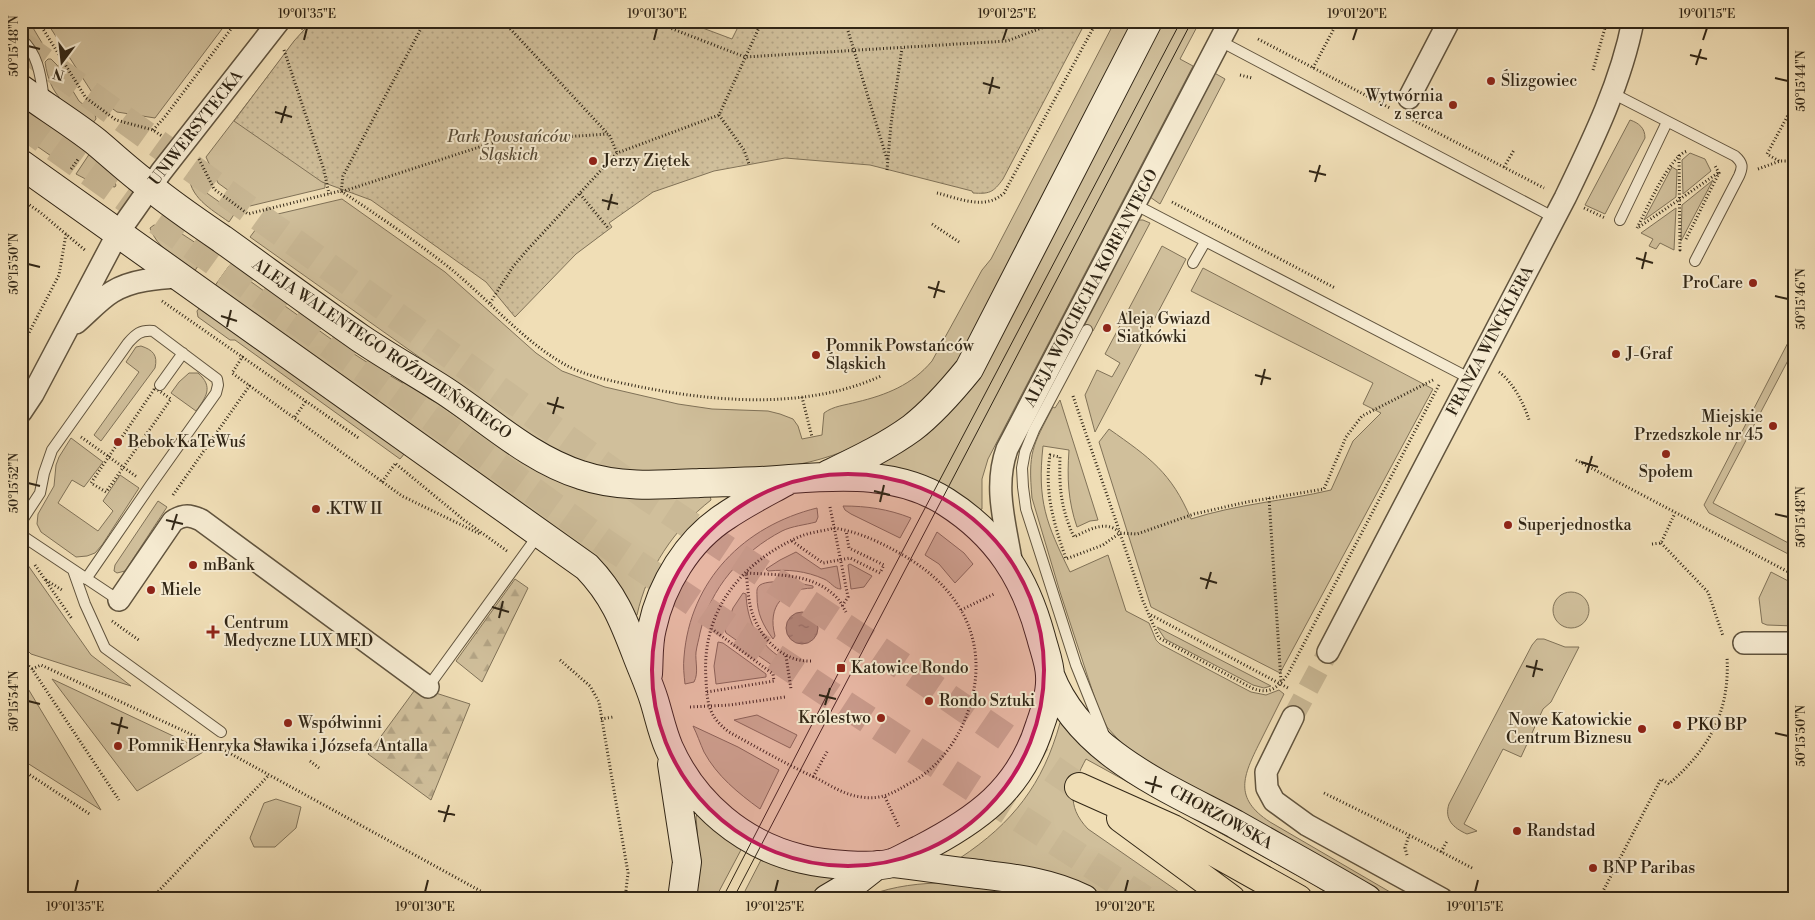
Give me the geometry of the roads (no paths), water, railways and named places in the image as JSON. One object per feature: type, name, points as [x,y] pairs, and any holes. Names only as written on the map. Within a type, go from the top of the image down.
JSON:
[{"type":"main road","points":[[826,476],[891,442],[913,427],[950,392],[968,369],[1148,21]]},
{"type":"main road","name":"ALEJA WALENTEGO ROŹDZIEŃSKIEGO","points":[[21,89],[92,138],[150,187],[364,341],[444,390],[527,448],[563,469],[585,477],[612,483],[645,485],[789,480],[826,476]]},
{"type":"main road","points":[[21,164],[540,533],[587,568],[606,588],[622,617],[648,684],[668,746],[676,784],[687,862],[682,899]]},
{"type":"main road","points":[[826,476],[869,477],[889,480],[933,495],[974,521],[1012,566],[1028,598],[1050,675],[1042,720],[1034,745],[1010,785],[990,807],[956,830],[885,864],[827,899]]},
{"type":"main road","points":[[648,684],[649,645],[652,628],[662,596],[678,565],[704,532],[725,516],[789,480]]},
{"type":"main road","name":"CHORZOWSKA","points":[[1050,675],[1056,690],[1082,727],[1112,754],[1168,788],[1313,867],[1367,899]]},
{"type":"main road","points":[[668,746],[681,770],[712,811],[752,840],[788,855],[808,860],[885,864],[1015,877],[1069,891],[1084,899]]},
{"type":"main road","points":[[1231,899],[1079,787],[1173,829],[1298,899]]},
{"type":"street","name":"ALEJA WOJCIECHA KORFANTEGO","points":[[1012,566],[1001,502],[1000,482],[1003,460],[1013,436],[1230,21]]},
{"type":"street","points":[[1409,98],[1449,21]]},
{"type":"street","name":"FRANZA WINCKLERA","points":[[1328,652],[1555,218],[1591,144],[1612,93],[1630,37],[1633,21]]},
{"type":"street","name":"UNIWERSYTECKA","points":[[21,412],[33,394],[118,233],[150,187],[277,22]]},
{"type":"street","points":[[67,331],[111,292],[125,285],[158,278],[180,277]]},
{"type":"street","points":[[123,603],[173,521],[181,516],[190,515],[201,520],[428,686]]},
{"type":"street","points":[[1731,644],[1794,643]]},
{"type":"street","points":[[1293,717],[1266,772],[1267,788],[1274,801],[1307,825],[1442,899]]},
{"type":"lane","points":[[21,39],[28,45],[40,73],[45,106]]},
{"type":"lane","points":[[1220,41],[1555,218]]},
{"type":"lane","points":[[1612,93],[1735,156],[1742,164],[1739,176],[1695,261]]},
{"type":"lane","points":[[1620,220],[1667,122]]},
{"type":"lane","points":[[1134,204],[1471,379]]},
{"type":"lane","points":[[1193,263],[1205,242]]},
{"type":"lane","points":[[21,522],[40,493],[44,473],[52,450],[137,333],[145,330],[153,331],[216,379],[218,385],[216,393],[86,579]]},
{"type":"lane","points":[[1087,330],[1034,430],[1025,452],[1022,468],[1023,486],[1026,510],[1076,665],[1112,754]]},
{"type":"lane","points":[[158,387],[183,353]]},
{"type":"lane","points":[[428,686],[540,533]]},
{"type":"lane","points":[[21,535],[123,603]]},
{"type":"lane","points":[[73,570],[85,604],[105,648],[221,732]]},
{"type":"water","points":[[802,612],[808,613],[813,617],[817,622],[817,634],[813,639],[808,643],[802,644],[796,643],[791,639],[787,634],[786,628],[787,622],[791,617],[796,613]]},
{"type":"tunnel","points":[[21,45],[646,496],[870,644],[1079,787]]},
{"type":"tunnel","points":[[21,123],[604,542],[838,700],[1144,899]]},
{"type":"tunnel","points":[[1293,717],[1328,652]]},
{"type":"tram line","points":[[722,899],[841,668],[1181,21]]},
{"type":"tram line","points":[[733,899],[1192,21]]},
{"type":"place","name":"Ślizgowiec","points":[[1491,81]]},
{"type":"place","name":"Wytwórnia z serca","points":[[1453,105]]},
{"type":"place","name":"Jerzy Ziętek","points":[[593,161]]},
{"type":"place","name":"ProCare","points":[[1753,283]]},
{"type":"place","name":"Aleja Gwiazd Siatkówki","points":[[1107,328]]},
{"type":"place","name":"J-Graf","points":[[1616,354]]},
{"type":"place","name":"Pomnik Powstańców Śląskich","points":[[816,355]]},
{"type":"place","name":"Miejskie Przedszkole nr 45","points":[[1773,426]]},
{"type":"place","name":"Bebok KaTeWuś","points":[[118,442]]},
{"type":"place","name":"Społem","points":[[1666,454]]},
{"type":"place","name":".KTW II","points":[[316,509]]},
{"type":"place","name":"Superjednostka","points":[[1508,525]]},
{"type":"place","name":"mBank","points":[[193,565]]},
{"type":"place","name":"Miele","points":[[151,590]]},
{"type":"place","name":"Centrum Medyczne LUX MED","points":[[213,632]]},
{"type":"place","name":"Katowice Rondo","points":[[841,668]]},
{"type":"place","name":"Rondo Sztuki","points":[[929,701]]},
{"type":"place","name":"Królestwo","points":[[881,718]]},
{"type":"place","name":"Współwinni","points":[[288,723]]},
{"type":"place","name":"PKO BP","points":[[1677,725]]},
{"type":"place","name":"Nowe Katowickie Centrum Biznesu","points":[[1642,729]]},
{"type":"place","name":"Pomnik Henryka Sławika i Józsefa Antalla","points":[[118,746]]},
{"type":"place","name":"Randstad","points":[[1517,831]]},
{"type":"place","name":"BNP Paribas","points":[[1593,868]]},
{"type":"park label","name":"Park Powstańców Śląskich","points":[[509,146]]}]
